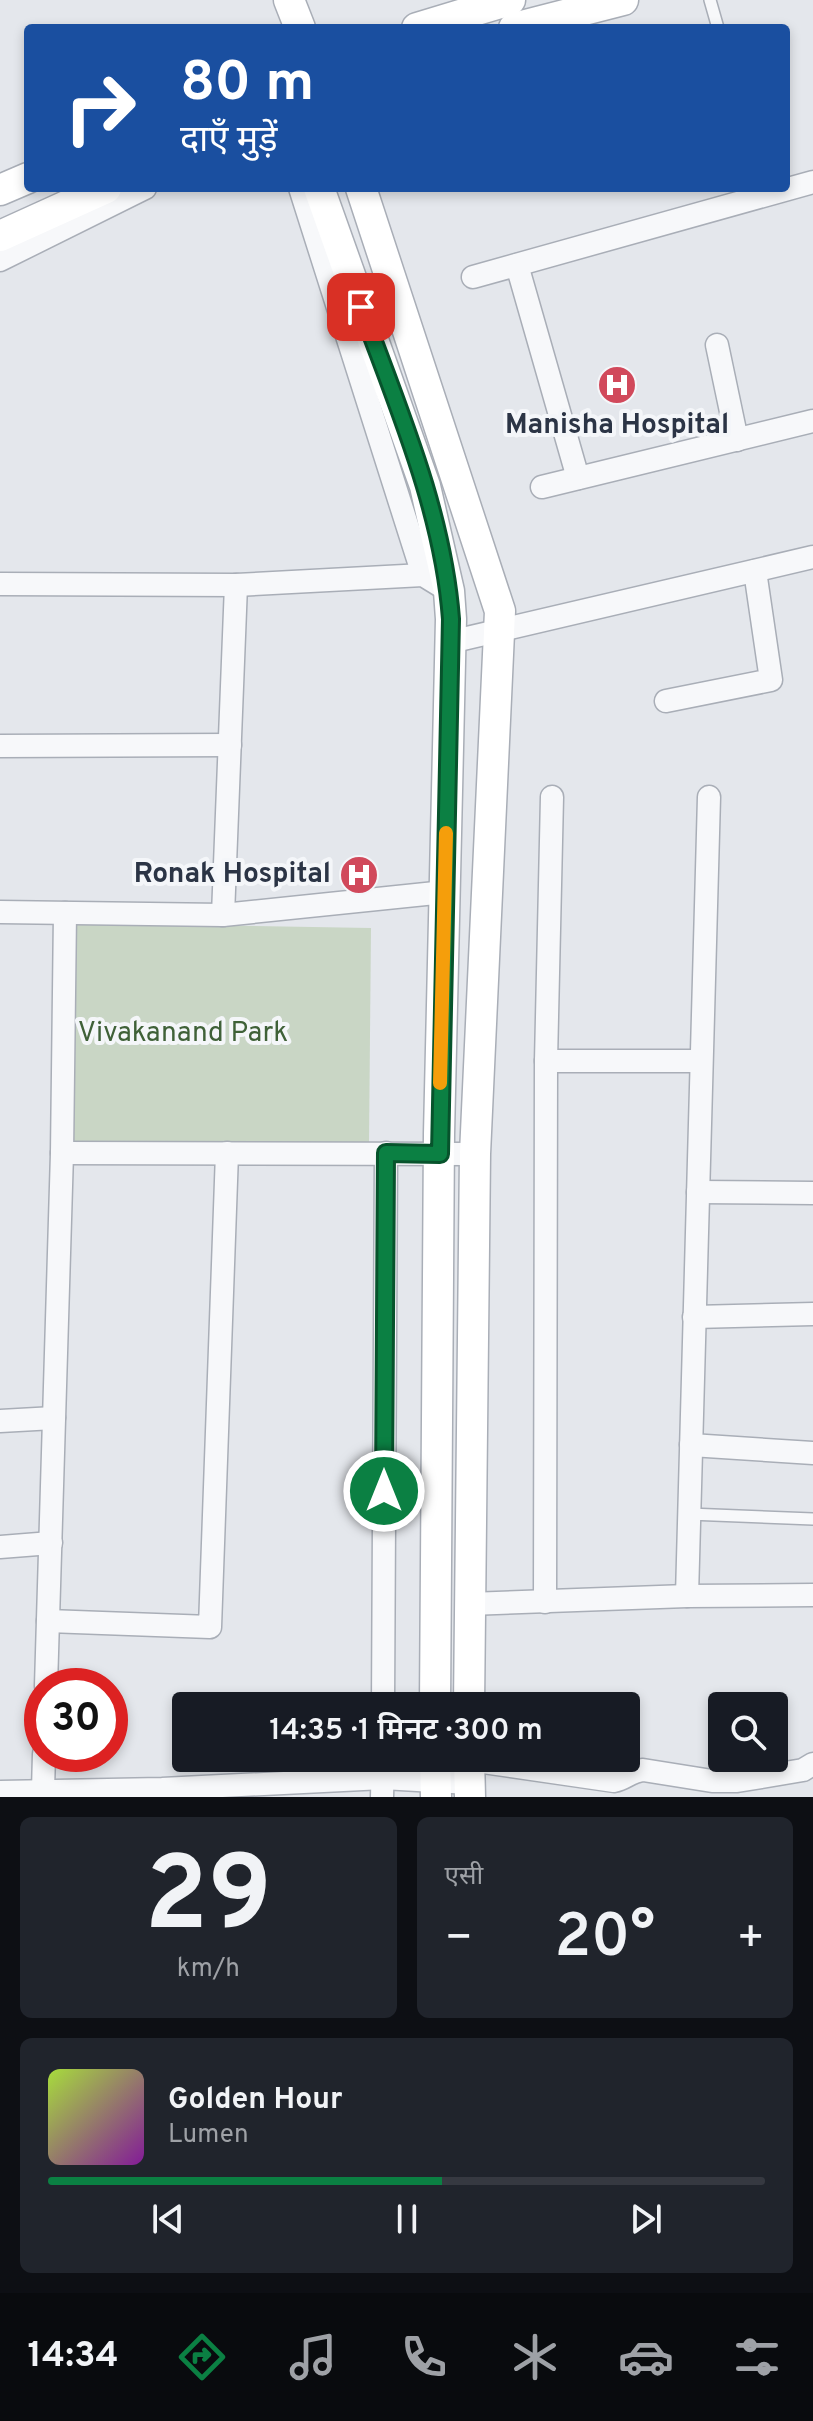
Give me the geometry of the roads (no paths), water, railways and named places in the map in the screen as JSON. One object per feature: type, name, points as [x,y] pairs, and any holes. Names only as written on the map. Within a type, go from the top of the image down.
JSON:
[{"type":"main road","points":[[289,0],[298,24]]},
{"type":"main road","points":[[430,24],[510,0]]},
{"type":"main road","points":[[530,24],[623,0]]},
{"type":"main road","points":[[0,190],[24,180]]},
{"type":"main road","points":[[0,236],[97,192]]},
{"type":"main road","points":[[320,192],[425,486],[436,583],[450,642],[440,1154],[435,1692]]},
{"type":"main road","points":[[362,192],[500,611],[475,1154],[469,1692]]},
{"type":"street","points":[[790,188],[813,182]]},
{"type":"street","points":[[0,260],[137,192]]},
{"type":"street","points":[[0,584],[436,583],[301,192]]},
{"type":"street","points":[[473,277],[777,192]]},
{"type":"street","points":[[517,265],[578,478]]},
{"type":"street","points":[[717,345],[737,440]]},
{"type":"street","points":[[542,487],[813,421]]},
{"type":"street","points":[[450,642],[813,557]]},
{"type":"street","points":[[666,701],[771,680],[755,571]]},
{"type":"street","points":[[223,915],[236,585]]},
{"type":"street","points":[[0,746],[230,745]]},
{"type":"street","points":[[545,1602],[546,1061],[552,797]]},
{"type":"street","points":[[687,1596],[709,797]]},
{"type":"street","points":[[0,912],[223,915],[445,892]]},
{"type":"street","points":[[47,1668],[62,1153],[65,913]]},
{"type":"street","points":[[546,1061],[700,1061]]},
{"type":"street","points":[[62,1153],[475,1154]]},
{"type":"street","points":[[48,1621],[210,1627],[227,1153]]},
{"type":"street","points":[[383,1692],[386,1153]]},
{"type":"street","points":[[698,1192],[813,1193]]},
{"type":"street","points":[[694,1317],[813,1314]]},
{"type":"street","points":[[0,1421],[54,1418]]},
{"type":"street","points":[[691,1445],[813,1453]]},
{"type":"street","points":[[0,1547],[51,1543]]},
{"type":"street","points":[[469,1604],[813,1595]]},
{"type":"street","points":[[0,1792],[162,1793],[383,1778],[435,1779],[469,1774],[614,1781],[621,1780],[632,1771],[643,1770],[712,1781],[737,1781],[803,1770],[813,1764]]},
{"type":"street","points":[[43,1790],[44,1772]]},
{"type":"lane","points":[[710,0],[717,24]]},
{"type":"lane","points":[[689,1514],[813,1519]]},
{"type":"place","name":"Manisha Hospital","points":[[617,385]]},
{"type":"place","name":"Ronak Hospital","points":[[359,875]]},
{"type":"park label","name":"Vivakanand Park","points":[[183,1034]]}]
